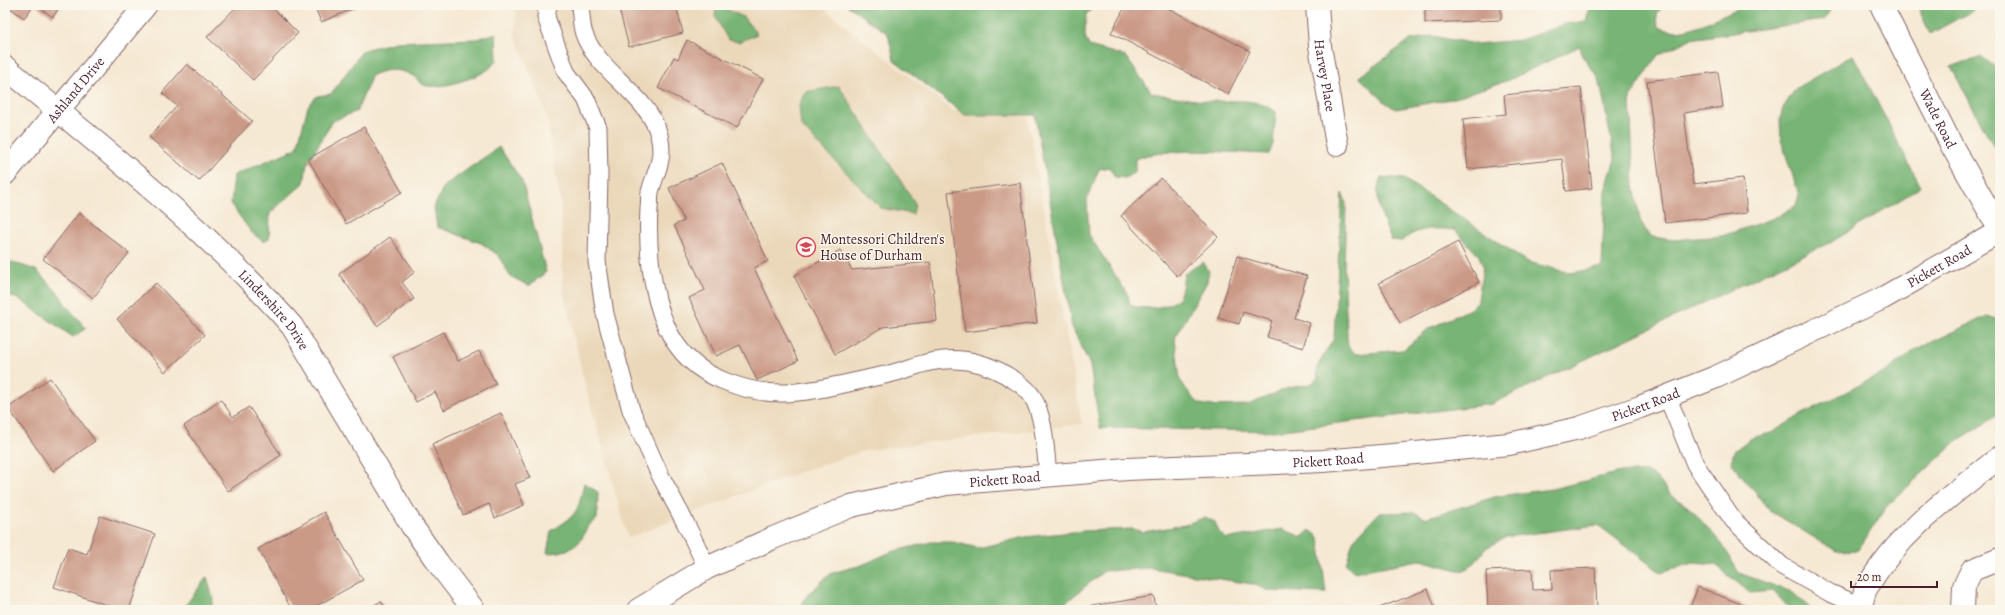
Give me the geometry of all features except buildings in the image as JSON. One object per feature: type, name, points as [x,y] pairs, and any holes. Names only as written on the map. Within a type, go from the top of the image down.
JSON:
[{"type":"street","name":"Ashland Drive","points":[[5,174],[146,5]]},
{"type":"street","name":"Harvey Place","points":[[1318,5],[1320,46],[1338,145]]},
{"type":"street","name":"Wade Road","points":[[1881,5],[1954,148],[2000,231]]},
{"type":"street","name":"Lindershire Drive","points":[[5,67],[184,216],[277,308],[292,326],[412,526],[474,610]]},
{"type":"street","name":"Pickett Road","points":[[638,610],[707,568],[773,538],[851,506],[946,484],[1048,474],[1127,469],[1323,461],[1510,444],[1579,428],[1716,377],[1883,298],[2000,231]]},
{"type":"street","points":[[1860,608],[1865,590],[1897,546],[1928,513],[2000,457]]},
{"type":"street","points":[[1963,610],[1964,586],[1972,570],[2000,559]]},
{"type":"lane","points":[[548,5],[546,18],[566,72],[586,99],[598,128],[599,175],[597,261],[605,314],[631,410],[659,472],[707,568]]},
{"type":"lane","points":[[580,5],[584,34],[592,50],[628,88],[651,118],[658,132],[662,151],[660,165],[650,192],[648,222],[654,279],[663,317],[668,330],[685,356],[696,367],[709,375],[742,388],[767,393],[808,391],[880,376],[930,362],[975,360],[996,368],[1023,385],[1032,397],[1040,414],[1048,474]]},
{"type":"lane","points":[[1667,396],[1695,464],[1733,520],[1782,566],[1860,608]]},
{"type":"shaded area","name":"Montessori Children's House of Durham","points":[[517,5],[826,5],[827,11],[953,111],[1026,108],[1082,424],[867,450],[800,472],[628,538],[583,377],[563,291],[561,204],[546,113],[515,34]]},
{"type":"green space","points":[[717,5],[743,17],[757,34],[740,42],[728,40],[715,16]]},
{"type":"green space","points":[[847,5],[1097,5],[1086,14],[1085,36],[1089,46],[1125,56],[1152,93],[1204,101],[1242,101],[1259,103],[1276,112],[1273,144],[1269,154],[1182,151],[1148,155],[1135,159],[1135,172],[1125,178],[1115,177],[1109,167],[1099,169],[1087,199],[1089,235],[1128,295],[1130,305],[1141,308],[1155,308],[1174,302],[1179,296],[1184,274],[1203,262],[1209,271],[1207,282],[1175,338],[1180,380],[1192,397],[1200,404],[1213,406],[1248,405],[1288,388],[1311,384],[1318,378],[1317,367],[1334,338],[1342,193],[1346,203],[1344,268],[1347,335],[1348,346],[1356,354],[1403,350],[1428,329],[1470,309],[1478,301],[1483,266],[1479,256],[1455,230],[1441,229],[1420,231],[1408,236],[1402,241],[1391,240],[1382,217],[1378,201],[1381,177],[1404,179],[1528,262],[1571,273],[1602,267],[1605,191],[1615,159],[1600,83],[1598,77],[1583,56],[1580,46],[1509,80],[1451,99],[1396,109],[1386,103],[1359,77],[1410,40],[1432,36],[1476,44],[1521,40],[1565,24],[1586,21],[1589,10],[1588,5],[1662,5],[1657,15],[1658,26],[1669,30],[1680,30],[1692,28],[1729,12],[1751,5],[1829,5],[1830,10],[1824,20],[1690,39],[1658,55],[1630,98],[1634,186],[1640,220],[1652,237],[1674,240],[1722,236],[1777,217],[1796,205],[1799,195],[1781,140],[1780,119],[1783,108],[1796,88],[1853,55],[1921,187],[1835,240],[1492,404],[1275,431],[1100,428],[1090,365],[1072,327],[1035,115],[965,115],[894,60],[888,34]]},
{"type":"green space","points":[[1917,5],[1983,5],[1930,34]]},
{"type":"green space","points":[[496,33],[497,60],[486,71],[473,77],[445,85],[428,86],[421,83],[408,73],[393,70],[372,75],[357,111],[333,121],[307,164],[304,183],[270,213],[269,239],[264,242],[251,232],[231,204],[234,175],[297,148],[308,106],[317,96],[331,94],[363,50],[396,42],[477,39]]},
{"type":"green space","points":[[1981,56],[2000,71],[2000,158],[1951,67]]},
{"type":"green space","points":[[839,86],[915,203],[913,214],[881,208],[801,126],[799,105],[805,92]]},
{"type":"green space","points":[[499,147],[522,181],[546,272],[529,286],[510,276],[498,255],[481,243],[437,227],[434,207],[444,186]]},
{"type":"green space","points":[[5,260],[36,270],[60,295],[65,304],[86,328],[73,337],[19,299],[5,295]]},
{"type":"green space","points":[[1987,316],[2000,320],[2000,414],[1957,441],[1887,506],[1858,550],[1836,551],[1769,510],[1731,462],[1734,451],[1751,438],[1771,433],[1801,415],[1887,371],[1915,350]]},
{"type":"green space","points":[[1621,472],[1645,472],[1656,477],[1670,494],[1691,509],[1722,544],[1739,573],[1792,592],[1812,610],[1791,610],[1773,591],[1750,593],[1716,565],[1693,563],[1660,572],[1598,525],[1506,537],[1486,548],[1473,565],[1462,571],[1420,560],[1354,572],[1346,564],[1353,541],[1379,513],[1414,512],[1425,518],[1498,496],[1552,489]]},
{"type":"green space","points":[[584,483],[598,492],[597,519],[586,529],[580,541],[574,546],[563,551],[547,553],[551,531],[566,521],[575,512],[580,501]]},
{"type":"green space","points":[[1205,517],[1215,522],[1219,532],[1226,539],[1282,529],[1302,537],[1310,530],[1319,537],[1326,593],[1269,591],[1252,584],[1150,568],[1104,571],[1057,610],[800,610],[805,598],[832,573],[862,565],[891,552],[931,542],[953,542],[978,548],[1026,537],[1082,531],[1133,529],[1143,532],[1185,525]]},
{"type":"green space","points":[[207,577],[213,598],[211,610],[182,610]]},
{"type":"place","name":"Montessori Children's House of Durham","points":[[806,247]]}]
